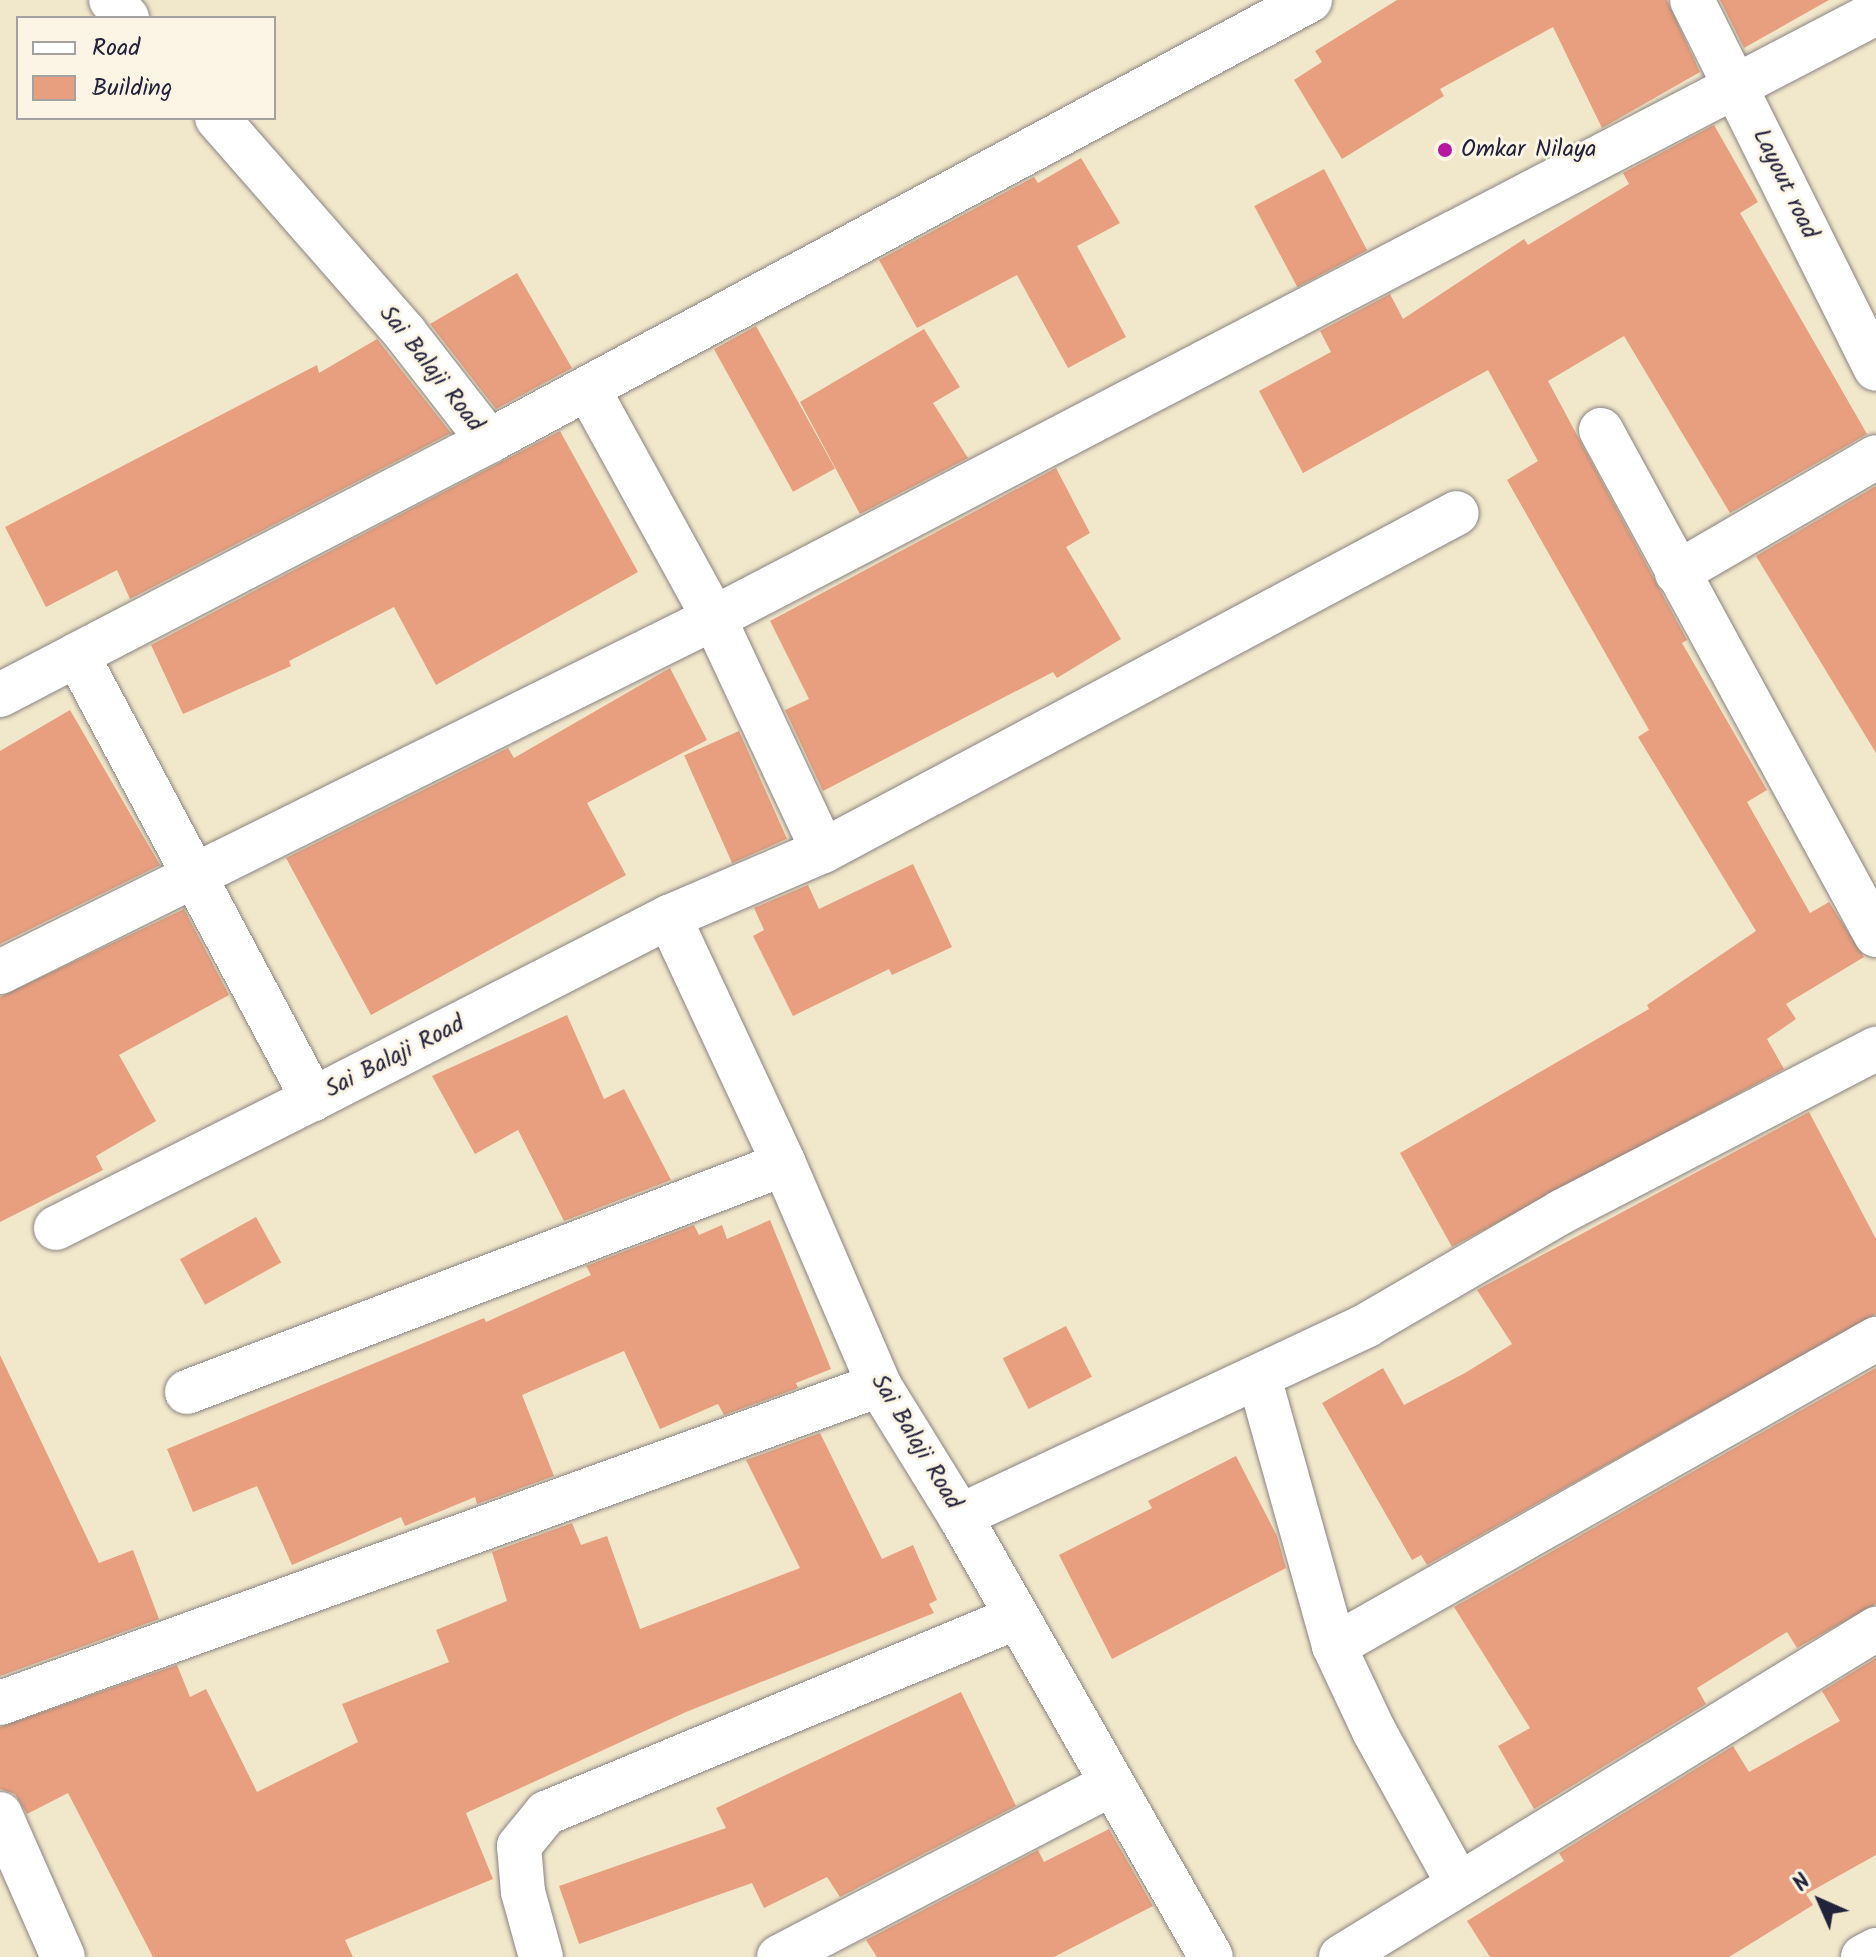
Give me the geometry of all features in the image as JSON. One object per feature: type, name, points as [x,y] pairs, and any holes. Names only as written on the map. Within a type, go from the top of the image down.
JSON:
[{"type":"street","points":[[111,0],[125,16]]},
{"type":"street","points":[[489,441],[1310,0]]},
{"type":"street","name":"Layout road","points":[[1692,0],[1876,369]]},
{"type":"street","points":[[0,972],[193,873],[714,618],[1738,88],[1876,13]]},
{"type":"street","name":"Sai Balaji Road","points":[[219,120],[405,333],[489,441],[77,655],[313,1099],[669,917],[784,1164],[879,1385],[960,1516],[1015,1618],[1211,1957]]},
{"type":"street","points":[[588,389],[714,618],[823,851]]},
{"type":"street","points":[[1601,430],[1876,935]]},
{"type":"street","points":[[1677,573],[1876,457]]},
{"type":"street","points":[[669,917],[823,851],[1457,513]]},
{"type":"street","points":[[0,695],[77,655]]},
{"type":"street","points":[[960,1516],[1367,1325],[1561,1212],[1876,1049]]},
{"type":"street","points":[[56,1228],[313,1099]]},
{"type":"street","points":[[187,1392],[784,1164]]},
{"type":"street","points":[[1334,1646],[1876,1339]]},
{"type":"street","points":[[1259,1377],[1334,1646],[1374,1731],[1458,1883]]},
{"type":"street","points":[[0,1703],[879,1385]]},
{"type":"street","points":[[541,1957],[523,1892],[519,1846],[546,1813],[1015,1618]]},
{"type":"street","points":[[1341,1957],[1876,1629]]},
{"type":"street","points":[[779,1957],[1112,1784]]},
{"type":"street","points":[[0,1814],[63,1957]]},
{"type":"street","points":[[1863,1957],[1876,1950]]},
{"type":"building","points":[[1397,0],[1667,0],[1700,72],[1602,128],[1553,27],[1440,89],[1444,96],[1342,159],[1294,80],[1322,62],[1315,51]]},
{"type":"building","points":[[1720,0],[1829,0],[1744,48]]},
{"type":"building","points":[[1714,125],[1758,202],[1740,213],[1867,434],[1730,513],[1624,336],[1548,381],[1687,640],[1682,643],[1767,790],[1747,802],[1810,913],[1829,902],[1864,957],[1786,1004],[1796,1019],[1767,1039],[1784,1069],[1452,1247],[1400,1153],[1649,1009],[1647,1005],[1756,931],[1638,737],[1649,730],[1507,480],[1538,461],[1488,370],[1303,473],[1259,391],[1331,352],[1320,331],[1390,294],[1403,319],[1524,239],[1528,245],[1629,184],[1623,173]]},
{"type":"building","points":[[1081,158],[1120,223],[1077,246],[1126,337],[1068,368],[1017,275],[917,328],[879,260],[1034,177],[1038,183]]},
{"type":"building","points":[[1324,169],[1367,250],[1297,287],[1254,206]]},
{"type":"building","points":[[517,273],[572,368],[496,409],[430,324]]},
{"type":"building","points":[[756,326],[835,469],[793,492],[714,349]]},
{"type":"building","points":[[924,329],[960,387],[933,403],[968,458],[860,514],[800,402]]},
{"type":"building","points":[[377,339],[451,433],[130,599],[117,570],[46,607],[5,527],[317,365],[319,373]]},
{"type":"building","points":[[560,431],[638,572],[436,685],[394,607],[289,661],[291,666],[183,714],[151,645]]},
{"type":"building","points":[[1056,468],[1090,533],[1066,547],[1121,639],[1057,678],[1053,672],[823,791],[785,710],[809,699],[770,621]]},
{"type":"building","points":[[1876,486],[1876,753],[1756,556]]},
{"type":"building","points":[[670,668],[707,740],[587,803],[626,875],[371,1015],[286,858],[508,748],[514,758]]},
{"type":"building","points":[[70,710],[160,865],[0,944],[0,751]]},
{"type":"building","points":[[739,731],[787,839],[732,863],[684,755]]},
{"type":"building","points":[[913,864],[952,947],[892,975],[889,969],[793,1016],[753,936],[764,930],[754,908],[808,885],[819,909]]},
{"type":"building","points":[[184,909],[229,995],[119,1055],[156,1121],[96,1156],[103,1170],[0,1222],[0,997]]},
{"type":"building","points":[[567,1015],[604,1099],[624,1089],[671,1180],[564,1221],[518,1130],[475,1154],[432,1076]]},
{"type":"building","points":[[1809,1112],[1876,1239],[1876,1314],[1427,1565],[1421,1555],[1412,1560],[1322,1403],[1383,1368],[1404,1405],[1465,1373],[1512,1344],[1477,1290]]},
{"type":"building","points":[[256,1217],[281,1262],[205,1305],[180,1259]]},
{"type":"building","points":[[770,1220],[831,1369],[796,1383],[798,1388],[724,1415],[718,1404],[660,1429],[624,1351],[522,1395],[554,1476],[477,1504],[475,1497],[405,1526],[401,1517],[292,1565],[257,1486],[193,1512],[167,1449],[484,1318],[486,1322],[591,1275],[586,1266],[694,1225],[699,1235],[722,1225],[727,1239]]},
{"type":"building","points":[[1066,1326],[1092,1377],[1029,1409],[1003,1358]]},
{"type":"building","points":[[0,1355],[99,1563],[133,1550],[159,1619],[0,1676]]},
{"type":"building","points":[[1876,1368],[1876,1604],[1797,1648],[1787,1632],[1697,1688],[1706,1704],[1534,1809],[1498,1746],[1530,1728],[1454,1607]]},
{"type":"building","points":[[820,1433],[882,1559],[913,1545],[937,1600],[929,1604],[934,1613],[686,1712],[466,1813],[493,1879],[345,1940],[353,1957],[153,1957],[68,1793],[27,1814],[15,1794],[0,1789],[0,1727],[177,1665],[190,1697],[206,1689],[257,1792],[358,1742],[342,1704],[449,1662],[436,1630],[507,1601],[492,1552],[572,1523],[581,1545],[607,1536],[640,1629],[800,1568],[746,1460]]},
{"type":"building","points":[[1236,1456],[1277,1536],[1286,1568],[1112,1659],[1059,1555],[1152,1508],[1148,1501]]},
{"type":"building","points":[[1876,1658],[1876,1855],[1806,1894],[1813,1905],[1729,1957],[1490,1957],[1467,1921],[1564,1861],[1559,1853],[1733,1746],[1749,1772],[1840,1721],[1822,1691]]},
{"type":"building","points":[[961,1692],[1016,1806],[840,1897],[827,1877],[764,1908],[752,1883],[579,1944],[559,1886],[726,1828],[716,1808]]},
{"type":"building","points":[[1109,1829],[1153,1906],[1054,1957],[877,1957],[866,1940],[1038,1850],[1044,1862]]},
{"type":"place","name":"Omkar Nilaya","points":[[1445,150]]}]
